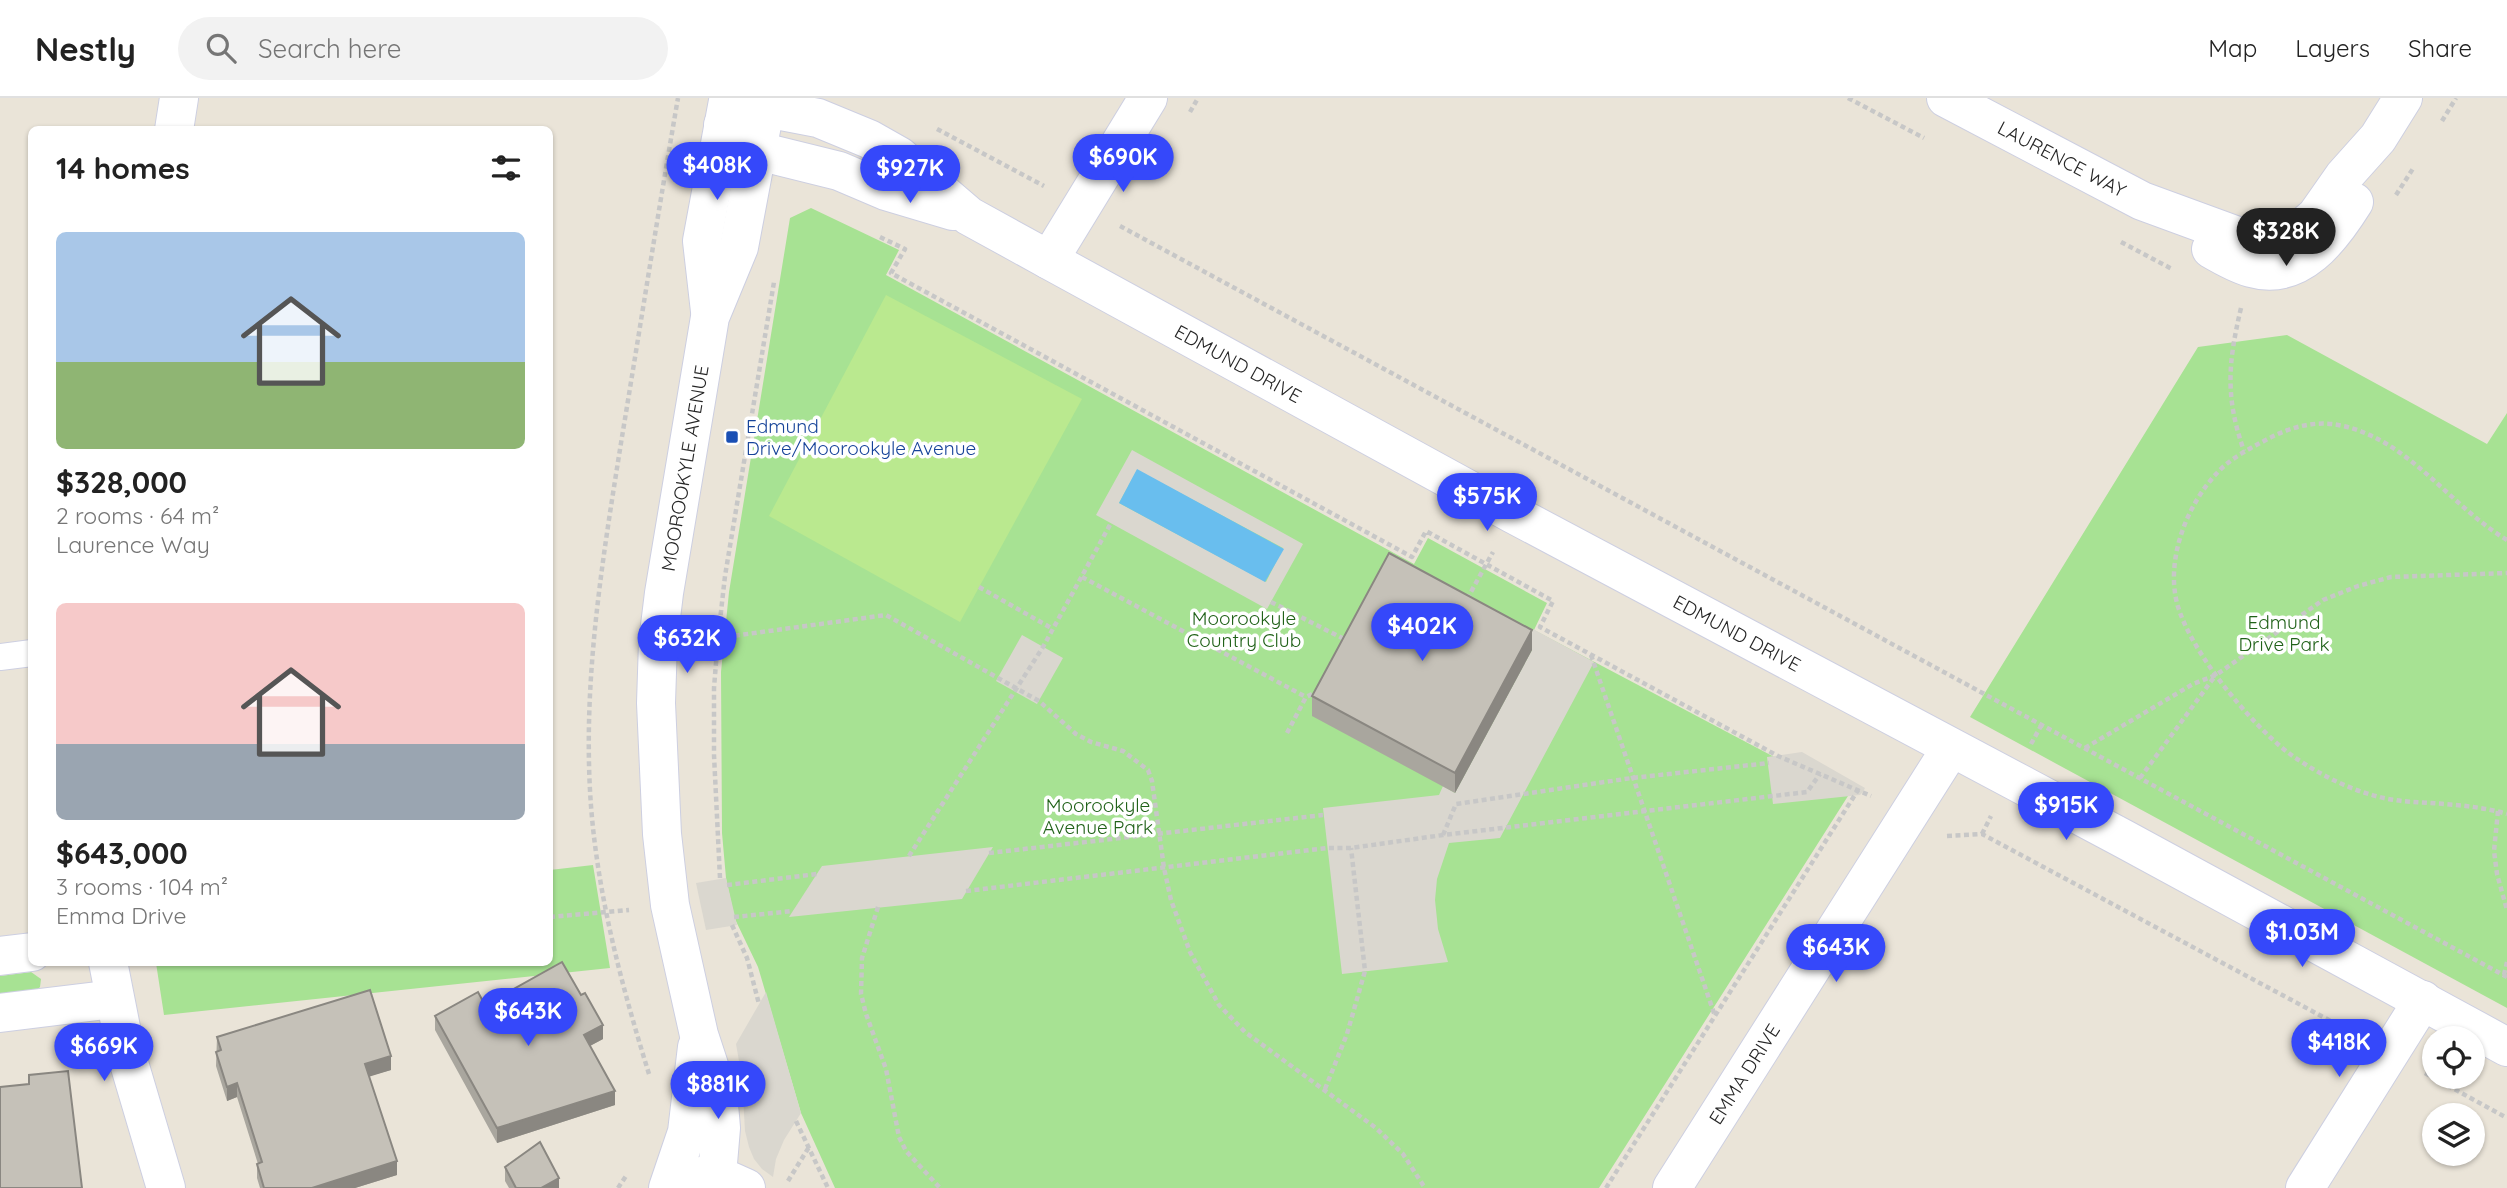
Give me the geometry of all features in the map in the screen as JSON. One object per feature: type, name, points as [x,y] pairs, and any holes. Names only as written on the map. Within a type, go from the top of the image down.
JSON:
[{"type":"street","points":[[175,126],[179,98]]},
{"type":"street","points":[[1048,260],[1148,98]]},
{"type":"street","name":"LAURENCE WAY","points":[[1946,98],[2142,201],[2254,242],[2278,240],[2302,228],[2316,216],[2344,176],[2378,138],[2403,98]]},
{"type":"street","points":[[726,111],[766,103]]},
{"type":"street","name":"EDMUND DRIVE","points":[[766,103],[818,118],[869,139],[899,156],[968,216]]},
{"type":"street","name":"MOOROOKYLE AVENUE","points":[[700,1184],[687,1132],[699,1035],[670,905],[662,834],[657,764],[658,642],[710,317],[739,247],[766,103]]},
{"type":"street","name":"EDMUND DRIVE","points":[[726,111],[758,151],[839,172],[886,191],[968,216],[1513,514],[2507,1047]]},
{"type":"street","name":"MOOROOKYLE AVENUE","points":[[710,317],[702,242],[726,111]]},
{"type":"street","name":"EMMA DRIVE","points":[[1672,1188],[1951,748]]},
{"type":"street","points":[[0,956],[28,952]]},
{"type":"street","points":[[0,1013],[111,981],[130,1066],[166,1188]]},
{"type":"street","points":[[2305,1188],[2423,1000]]},
{"type":"lane","points":[[0,657],[28,654]]},
{"type":"path","points":[[927,123],[2505,976],[2507,962]]},
{"type":"path","points":[[870,232],[905,249],[891,273],[1395,548],[1412,557],[1426,531],[1553,601],[1540,626],[1565,643],[1591,654],[1778,756],[1858,789],[1948,836],[1982,834],[2507,1118]]},
{"type":"path","points":[[720,878],[714,755],[714,688],[718,638],[725,576],[774,281]]},
{"type":"path","points":[[2242,303],[2233,341],[2229,381],[2234,421],[2244,451]]},
{"type":"path","points":[[2507,540],[2396,450],[2371,435],[2323,422],[2299,425],[2276,434],[2244,451],[2218,472],[2199,496],[2179,542],[2173,565],[2175,594],[2182,620],[2216,675],[2267,735],[2291,754],[2351,788],[2400,801],[2467,806],[2507,814]]},
{"type":"path","points":[[1463,605],[1513,514]]},
{"type":"path","points":[[909,856],[1053,629],[1111,523]]},
{"type":"path","points":[[1391,555],[1395,548]]},
{"type":"path","points":[[2085,748],[2193,684],[2216,675],[2323,600],[2391,577],[2507,573]]},
{"type":"path","points":[[1082,577],[1306,697]]},
{"type":"path","points":[[979,587],[1053,629]]},
{"type":"path","points":[[1271,602],[1349,641]]},
{"type":"path","points":[[718,638],[886,615],[1017,687],[1039,701],[1076,734],[1091,742],[1123,751],[1147,770],[1152,781],[1164,868],[1178,925],[1205,983],[1219,1005],[1265,1048],[1325,1088],[1376,1128],[1403,1154],[1424,1188]]},
{"type":"path","points":[[1341,650],[1349,641],[1352,629]]},
{"type":"path","points":[[1591,654],[1716,1016]]},
{"type":"path","points":[[2140,778],[2216,675]]},
{"type":"path","points":[[1287,733],[1306,697],[1317,692],[1323,681]]},
{"type":"path","points":[[1443,835],[1456,804],[1632,778],[1769,763]]},
{"type":"path","points":[[967,891],[1327,848],[1351,848],[1643,810],[1807,792],[1820,774]]},
{"type":"path","points":[[1606,1188],[1858,789]]},
{"type":"path","points":[[2498,811],[2494,851],[2497,874],[2507,909]]},
{"type":"path","points":[[989,853],[1323,815]]},
{"type":"path","points":[[1325,1088],[1347,1034],[1365,971],[1351,848]]},
{"type":"path","points":[[727,885],[817,874]]},
{"type":"path","points":[[553,917],[670,905]]},
{"type":"path","points":[[878,907],[862,958],[860,979],[863,1004],[886,1069],[900,1137],[906,1152],[940,1188]]},
{"type":"path","points":[[734,917],[793,911]]},
{"type":"path","points":[[732,925],[747,958],[759,1004]]},
{"type":"path","points":[[796,1121],[828,1188]]},
{"type":"path","points":[[783,1188],[809,1147]]},
{"type":"green space","name":"Moorookyle Avenue Park","points":[[811,208],[899,250],[886,275],[1414,564],[1428,538],[1547,603],[1534,630],[1848,796],[1599,1188],[835,1188],[801,1113],[758,967],[734,917],[726,878],[722,833],[721,672],[729,592],[790,218]]},
{"type":"green space","points":[[886,295],[1082,399],[960,622],[769,516]]},
{"type":"green space","name":"Edmund Drive Park","points":[[2287,335],[2487,444],[2507,413],[2507,1008],[1970,717],[2198,347]]},
{"type":"green space","points":[[593,865],[610,968],[164,1015],[156,966],[553,966],[553,870]]},
{"type":"green space","points":[[31,972],[41,979],[40,987],[36,991],[0,996],[0,976]]},
{"type":"shaded area","points":[[1132,450],[1303,544],[1267,609],[1096,515]],"holes":[[[1137,470],[1283,548],[1266,582],[1119,503]]]},
{"type":"shaded area","points":[[1533,629],[1594,662],[1500,838],[1449,843],[1437,879],[1435,900],[1438,929],[1448,962],[1342,974],[1323,808],[1439,795],[1443,786],[1455,793],[1532,650],[1525,646]]},
{"type":"shaded area","points":[[1022,635],[1063,658],[1037,704],[996,681]]},
{"type":"shaded area","points":[[1802,752],[1865,788],[1863,792],[1860,795],[1773,804],[1767,757]]},
{"type":"shaded area","points":[[993,847],[962,899],[789,917],[822,866]]},
{"type":"shaded area","points":[[726,878],[737,925],[706,930],[696,883]]},
{"type":"shaded area","points":[[766,992],[801,1113],[784,1140],[776,1159],[773,1177],[754,1159],[749,1147],[736,1044]]},
{"type":"water","points":[[1137,469],[1284,549],[1265,582],[1119,503]]},
{"type":"building","points":[[1389,553],[1532,630],[1455,773],[1312,696]]},
{"type":"building","points":[[562,962],[581,995],[585,993],[603,1025],[584,1035],[615,1091],[497,1128],[435,1016],[478,992],[485,1005]]},
{"type":"building","points":[[370,990],[391,1056],[365,1064],[397,1161],[312,1188],[264,1188],[257,1164],[262,1162],[237,1083],[227,1087],[216,1052],[221,1050],[217,1037]]},
{"type":"building","points":[[68,1071],[82,1188],[0,1188],[0,1087],[29,1084],[29,1075]]},
{"type":"building","points":[[540,1142],[559,1178],[541,1188],[516,1188],[505,1167]]},
{"type":"place","name":"Edmund Drive/Moorookyle Avenue","points":[[732,437]]},
{"type":"park label","name":"Moorookyle Country Club","points":[[1244,629]]}]
